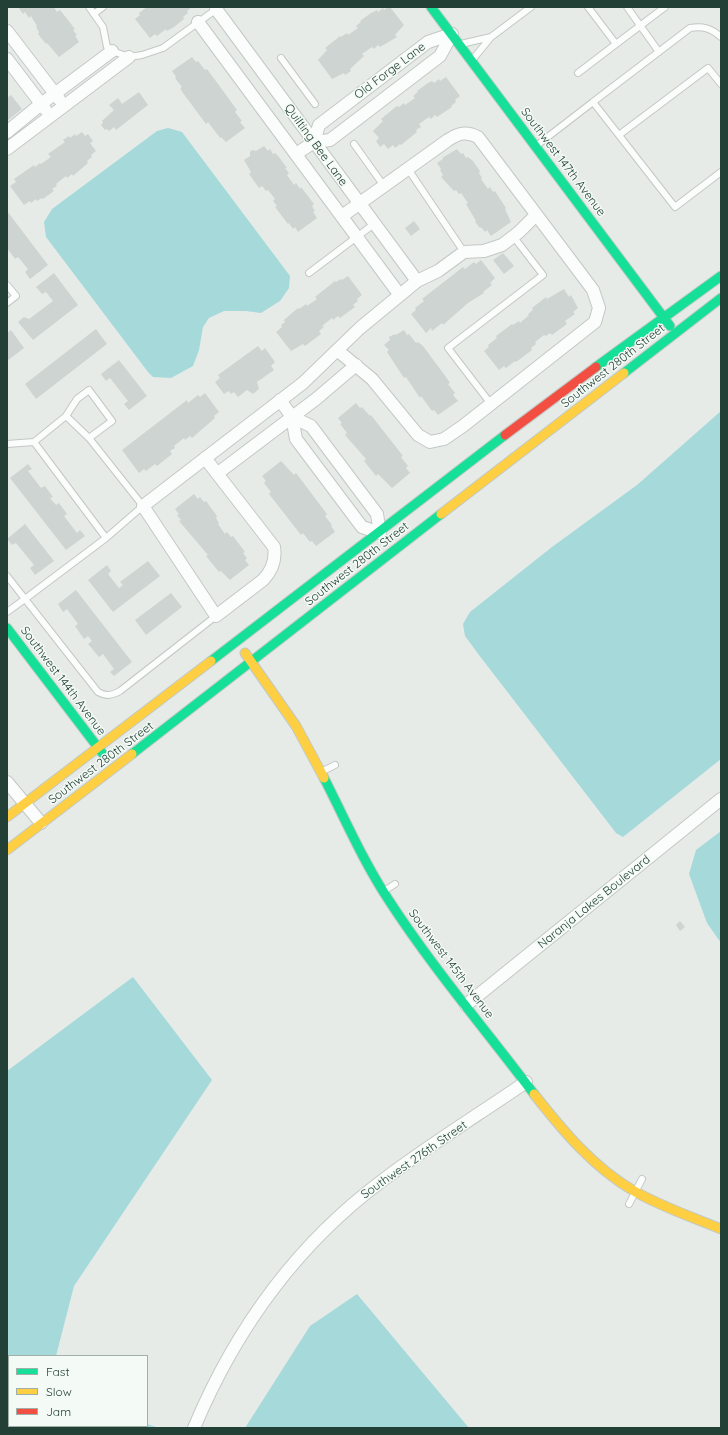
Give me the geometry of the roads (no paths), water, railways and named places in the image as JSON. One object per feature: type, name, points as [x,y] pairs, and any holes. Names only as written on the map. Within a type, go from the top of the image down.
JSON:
[{"type":"street","name":"Southwest 147th Avenue","points":[[431,7],[675,333]]},
{"type":"street","name":"Quilting Bee Lane","points":[[217,8],[359,204],[417,281]]},
{"type":"street","name":"Quilting Bee Lane","points":[[198,22],[399,294]]},
{"type":"street","points":[[7,31],[64,106]]},
{"type":"street","name":"Old Forge Lane","points":[[314,142],[319,125],[428,42],[452,34]]},
{"type":"street","name":"Old Forge Lane","points":[[296,154],[314,142],[330,140],[440,56],[452,34]]},
{"type":"street","points":[[7,132],[55,93],[112,51]]},
{"type":"street","points":[[7,149],[129,57]]},
{"type":"street","points":[[7,59],[50,116]]},
{"type":"street","points":[[337,350],[372,379],[418,435],[430,442],[444,439],[595,322],[598,316],[599,308],[593,290],[478,137],[468,132],[458,134],[448,140],[342,216]]},
{"type":"street","points":[[205,458],[274,547],[275,554],[269,574],[264,580],[216,616],[142,506],[303,383],[360,328],[399,294],[417,281],[438,271],[464,252],[484,251],[502,245],[536,215]]},
{"type":"street","name":"Southwest 280th Street","points":[[7,817],[238,642],[386,542],[582,391],[664,318],[721,276]]},
{"type":"street","name":"Southwest 280th Street","points":[[7,850],[251,662],[386,542],[582,391],[675,333],[721,298]]},
{"type":"street","points":[[218,473],[292,417],[356,365]]},
{"type":"street","points":[[280,400],[292,417],[296,440],[362,527],[386,542]]},
{"type":"street","points":[[292,417],[311,426],[377,514],[386,542]]},
{"type":"street","name":"Southwest 144th Avenue","points":[[7,628],[114,768]]},
{"type":"street","name":"Southwest 145th Avenue","points":[[238,642],[286,712],[322,772],[358,849],[383,891],[466,1005],[561,1128],[584,1152],[609,1174],[636,1192],[670,1209],[721,1229]]},
{"type":"street","points":[[7,782],[41,823]]},
{"type":"street","name":"Naranja Lakes Boulevard","points":[[466,1005],[721,799]]},
{"type":"street","name":"Southwest 276th Street","points":[[196,1424],[220,1371],[253,1316],[278,1282],[320,1234],[342,1213],[382,1180],[526,1082]]},
{"type":"lane","points":[[89,7],[104,31],[107,47],[112,51],[129,57],[142,55],[163,48],[217,8]]},
{"type":"lane","points":[[94,14],[103,7]]},
{"type":"lane","points":[[472,60],[491,37],[531,7]]},
{"type":"lane","points":[[588,7],[616,44]]},
{"type":"lane","points":[[626,7],[659,52]]},
{"type":"lane","points":[[578,73],[665,7]]},
{"type":"lane","points":[[536,147],[690,28],[700,27],[709,29],[721,37]]},
{"type":"lane","points":[[459,44],[491,37]]},
{"type":"lane","points":[[281,58],[315,104]]},
{"type":"lane","points":[[619,135],[708,68],[721,84]]},
{"type":"lane","points":[[593,102],[675,207],[721,172]]},
{"type":"lane","points":[[354,144],[384,186]]},
{"type":"lane","points":[[408,169],[464,252]]},
{"type":"lane","points":[[309,273],[374,224]]},
{"type":"lane","points":[[491,404],[448,348],[543,275],[513,236]]},
{"type":"lane","points":[[7,284],[16,296],[7,303]]},
{"type":"lane","points":[[7,444],[34,442],[66,416],[77,399],[89,390],[112,421],[89,438]]},
{"type":"lane","points":[[7,612],[106,538],[142,506],[89,438],[66,416]]},
{"type":"lane","points":[[34,442],[106,538]]},
{"type":"lane","points":[[7,576],[98,692],[104,696],[112,695],[120,691],[216,616]]},
{"type":"lane","points":[[322,772],[335,765]]},
{"type":"lane","points":[[383,891],[395,884]]},
{"type":"lane","points":[[629,1204],[642,1179]]},
{"type":"water","points":[[168,128],[182,132],[290,276],[289,288],[280,301],[261,313],[224,311],[209,318],[203,327],[199,350],[193,366],[171,378],[153,377],[148,372],[46,237],[44,222],[52,209],[157,131]]},
{"type":"water","points":[[721,411],[721,759],[623,837],[616,833],[479,655],[465,636],[463,624],[470,612],[552,547],[637,485]]},
{"type":"water","points":[[721,831],[721,943],[707,923],[689,874],[696,850]]},
{"type":"water","points":[[133,977],[212,1080],[74,1286],[56,1355],[8,1355],[8,1398],[7,1398],[7,1071]]},
{"type":"water","points":[[357,1294],[469,1428],[245,1428],[310,1326]]},
{"type":"water","points":[[148,1424],[159,1428],[77,1427],[148,1427]]}]
